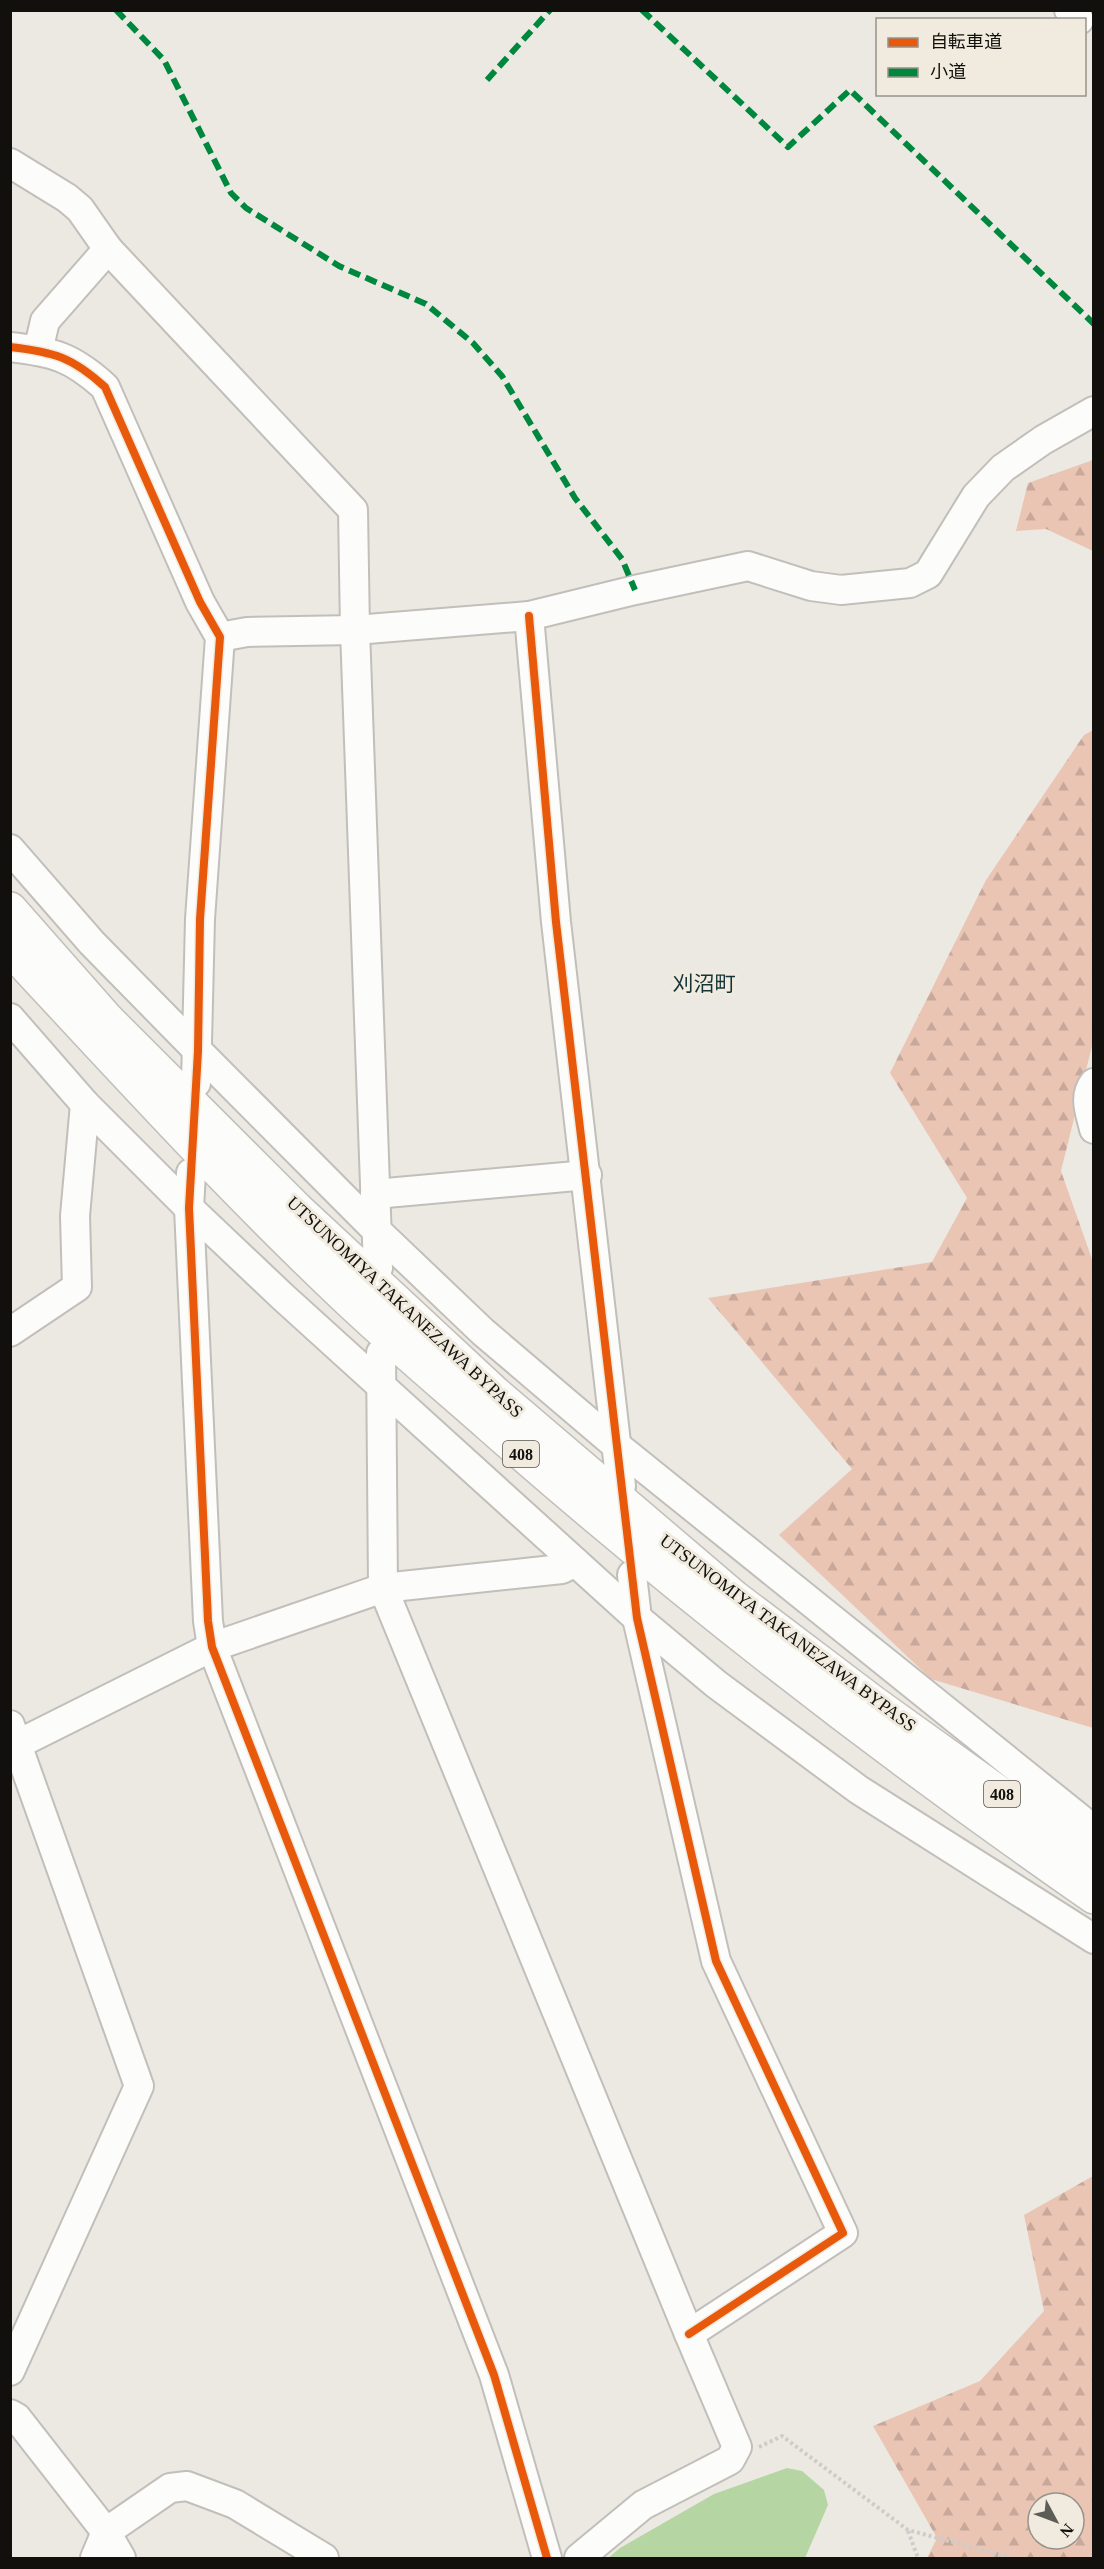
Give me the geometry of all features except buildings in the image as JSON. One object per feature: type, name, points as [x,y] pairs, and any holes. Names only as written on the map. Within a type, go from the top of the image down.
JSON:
[{"type":"highway","name":"UTSUNOMIYA TAKANEZAWA BYPASS","points":[[10,909],[106,1018],[297,1209],[495,1393],[734,1597],[874,1703],[1094,1861]]},
{"type":"highway","name":"UTSUNOMIYA TAKANEZAWA BYPASS","points":[[10,949],[236,1189],[343,1295],[593,1517],[760,1653],[972,1813],[1094,1897]]},
{"type":"street","points":[[10,164],[74,204],[108,249],[353,510],[355,630],[378,1268]]},
{"type":"street","points":[[108,249],[45,321],[24,349],[57,354],[86,369],[105,387],[200,602],[220,637],[200,919],[196,1083]]},
{"type":"street","points":[[220,637],[247,632],[355,630],[529,616],[748,566],[811,586],[841,590],[910,583],[928,574],[976,496],[1003,468],[1042,440],[1094,411]]},
{"type":"street","points":[[529,616],[556,922],[587,1175],[621,1486]]},
{"type":"street","points":[[10,849],[92,943],[376,1230],[483,1332],[617,1446],[1094,1830]]},
{"type":"street","points":[[10,1018],[85,1104],[189,1208],[637,1618],[724,1691],[859,1790],[1094,1939]]},
{"type":"street","points":[[1094,1083],[1088,1091],[1087,1103],[1094,1129]]},
{"type":"street","points":[[10,1332],[77,1287],[75,1216],[85,1104]]},
{"type":"street","points":[[191,1173],[189,1208],[207,1621],[212,1647],[494,2374],[547,2559]]},
{"type":"street","points":[[375,1194],[587,1175]]},
{"type":"street","points":[[381,1353],[383,1386],[382,1588],[737,2447],[730,2460],[642,2505],[579,2559]]},
{"type":"street","points":[[10,2372],[139,2086],[14,1735],[212,1647],[382,1588],[562,1569],[575,1562]]},
{"type":"street","points":[[632,1575],[637,1618],[716,1961],[843,2233],[689,2334]]},
{"type":"street","points":[[10,2414],[16,2418],[106,2532],[121,2559]]},
{"type":"street","points":[[95,2559],[106,2532],[170,2488],[187,2486],[235,2504],[324,2559]]},
{"type":"path","points":[[730,2460],[782,2436],[908,2530],[1012,2559]]},
{"type":"path","points":[[908,2530],[918,2559]]},
{"type":"green space","points":[[1093,460],[1093,551],[1046,529],[1016,531],[1028,483]]},
{"type":"green space","points":[[1093,730],[1093,1042],[1061,1171],[1093,1262],[1093,1728],[931,1679],[779,1535],[852,1469],[708,1298],[932,1262],[967,1198],[890,1073],[986,880],[1084,735]]},
{"type":"green space","points":[[1093,2176],[1093,2558],[927,2558],[937,2538],[873,2426],[980,2381],[1044,2311],[1024,2215]]},
{"type":"shaded area","points":[[787,2468],[802,2471],[824,2490],[828,2505],[805,2558],[608,2558],[620,2548],[714,2494]]},
{"type":"marked path","points":[[116,10],[164,60],[231,193],[246,208],[339,266],[426,304],[473,343],[502,376],[575,498],[622,559],[635,590]]},
{"type":"marked path","points":[[487,80],[550,10]]},
{"type":"marked path","points":[[642,10],[788,147],[850,90],[1094,324]]},
{"type":"cycle path","points":[[10,347],[39,351],[72,362],[105,387],[200,602],[220,637],[200,919],[198,1051],[189,1208],[208,1621],[212,1647],[494,2375],[547,2558]]},
{"type":"cycle path","points":[[529,616],[556,922],[637,1618],[716,1961],[843,2233],[689,2334]]},
{"type":"district","name":"刈沼町","points":[[704,984]]}]
